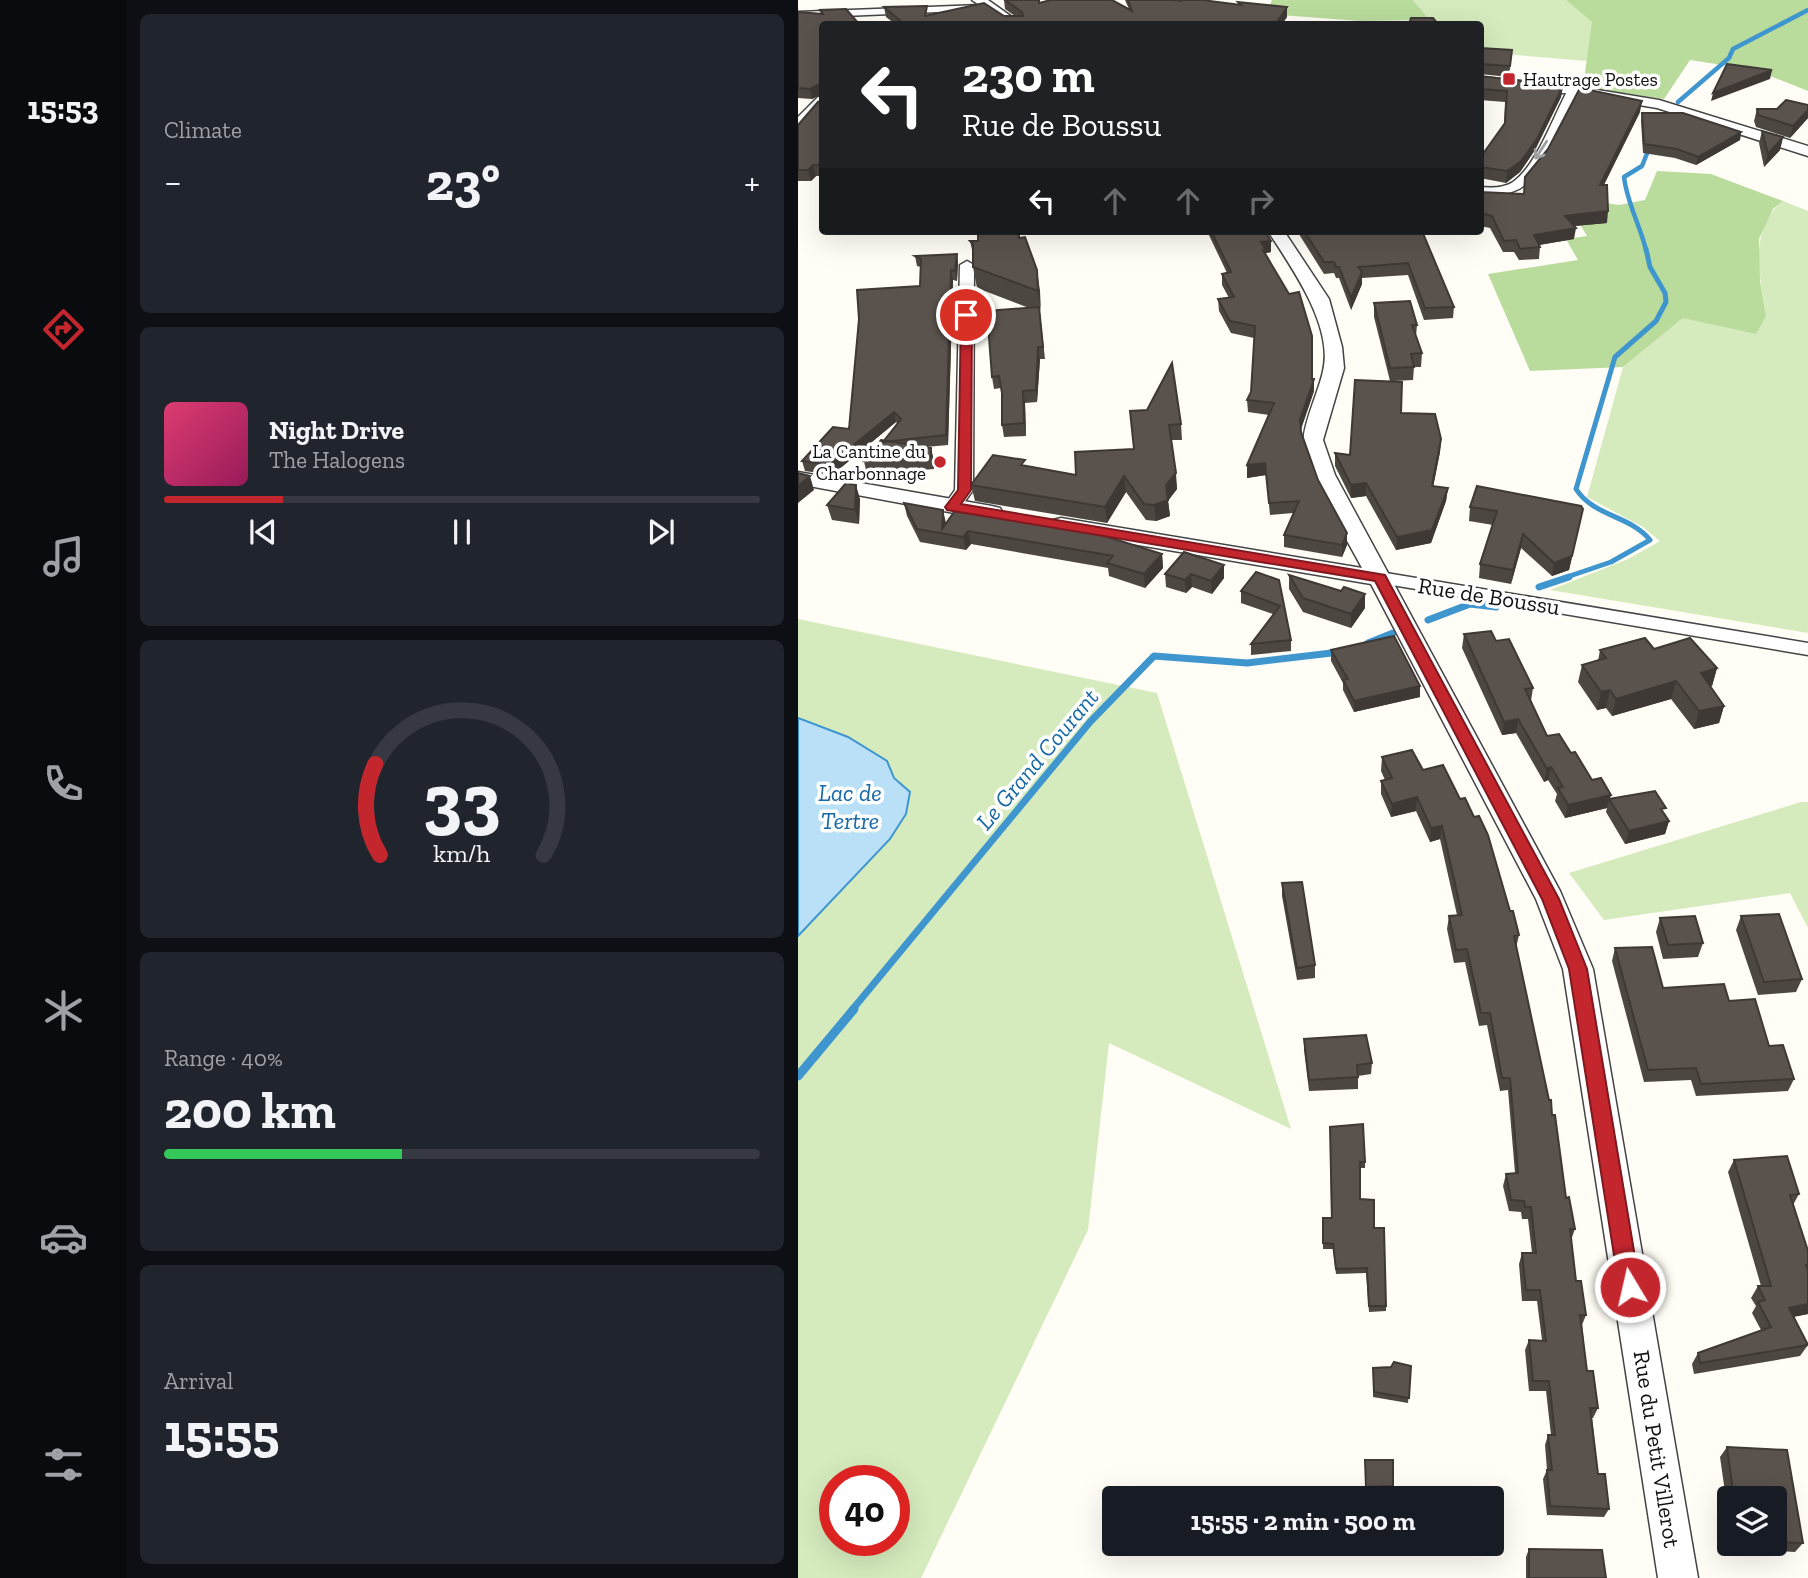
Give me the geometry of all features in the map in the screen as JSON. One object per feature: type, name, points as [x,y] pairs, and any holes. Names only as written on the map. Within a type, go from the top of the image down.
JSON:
[{"type":"street","points":[[798,15],[984,4],[1010,21]]},
{"type":"street","points":[[1484,81],[1573,90],[1668,107],[1808,151]]},
{"type":"street","points":[[1484,191],[1501,190],[1521,181],[1564,114],[1573,90]]},
{"type":"street","points":[[798,124],[819,103]]},
{"type":"street","name":"Rue du Petit Villerot","points":[[1279,235],[1320,299],[1333,347],[1334,368],[1313,440],[1324,475],[1550,899],[1578,969],[1678,1578]]},
{"type":"street","points":[[952,507],[964,490],[967,265]]},
{"type":"street","points":[[798,478],[1019,518]]},
{"type":"street","name":"Rue de Boussu","points":[[1045,522],[1808,649]]},
{"type":"green space","points":[[1272,0],[1413,0],[1430,20],[1360,21],[1266,14]]},
{"type":"green space","points":[[1413,0],[1566,0],[1593,22],[1587,61],[1484,52],[1484,21],[1431,21]]},
{"type":"green space","points":[[1566,0],[1808,0],[1808,91],[1755,70],[1690,60],[1664,99],[1583,87],[1592,22]]},
{"type":"green space","points":[[1657,171],[1711,174],[1783,201],[1773,209],[1759,239],[1760,281],[1766,316],[1756,334],[1683,318],[1623,367],[1530,371],[1488,274],[1578,260],[1566,239],[1587,236],[1563,196],[1619,205],[1645,200]]},
{"type":"green space","points":[[1783,201],[1808,211],[1808,633],[1550,590],[1628,559],[1660,541],[1643,527],[1587,497],[1623,367],[1683,318],[1766,316],[1760,270],[1761,239],[1772,212]]},
{"type":"green space","points":[[798,619],[1157,693],[1291,1129],[1109,1043],[1088,1230],[921,1578],[798,1578],[798,936],[890,839],[894,778],[887,760],[848,737],[798,718]]},
{"type":"green space","points":[[1808,802],[1808,928],[1790,893],[1604,920],[1569,873]]},
{"type":"water","name":"Lac de Tertre","points":[[798,718],[848,737],[887,761],[894,778],[910,792],[906,814],[890,839],[798,936]]},
{"type":"building","points":[[1005,0],[1039,0],[1039,3],[1051,0],[1112,0],[1132,11],[1128,0],[1202,0],[1287,7],[1278,21],[900,21],[884,7],[927,6],[925,16],[984,3],[1004,16],[1023,16],[1022,12]]},
{"type":"building","points":[[846,9],[856,21],[819,21],[819,84],[810,89],[798,88],[798,12],[823,14],[820,10]]},
{"type":"building","points":[[1411,18],[1433,18],[1436,21],[1410,21]]},
{"type":"building","points":[[1484,48],[1512,50],[1510,66],[1484,64]]},
{"type":"building","points":[[1727,64],[1772,70],[1713,93]]},
{"type":"building","points":[[1484,76],[1563,86],[1537,139],[1521,161],[1507,171],[1484,168],[1484,152],[1505,123],[1507,91],[1484,89]]},
{"type":"building","points":[[1580,88],[1642,101],[1600,185],[1607,185],[1608,211],[1565,216],[1576,228],[1534,235],[1540,247],[1520,249],[1516,240],[1504,241],[1492,216],[1484,214],[1484,192],[1524,194],[1525,177],[1548,149]]},
{"type":"building","points":[[1786,100],[1808,105],[1808,110],[1793,126],[1758,115],[1757,109],[1777,109]]},
{"type":"building","points":[[818,102],[819,164],[808,170],[798,170],[798,125]]},
{"type":"building","points":[[1642,113],[1683,113],[1741,132],[1698,157],[1677,149],[1644,144]]},
{"type":"building","points":[[1762,131],[1783,137],[1768,154]]},
{"type":"building","points":[[978,235],[1025,237],[1037,270],[1038,291],[973,267],[973,244],[970,241],[978,241]]},
{"type":"building","points":[[1213,235],[1267,235],[1271,241],[1261,242],[1266,250],[1263,250],[1289,294],[1299,292],[1312,336],[1314,379],[1300,420],[1301,432],[1318,480],[1347,533],[1342,545],[1284,535],[1299,501],[1269,503],[1265,463],[1247,465],[1274,403],[1247,400],[1251,392],[1255,326],[1230,321],[1218,299],[1234,297],[1222,274],[1231,272]]},
{"type":"building","points":[[1307,235],[1424,235],[1454,307],[1425,308],[1408,263],[1358,267],[1362,272],[1351,298],[1339,267],[1336,267],[1334,262],[1324,262]]},
{"type":"building","points":[[957,254],[955,271],[951,270],[946,435],[883,442],[901,419],[894,412],[829,465],[802,461],[833,427],[849,429],[859,319],[857,290],[920,286],[921,259],[915,256]]},
{"type":"building","points":[[1410,301],[1417,325],[1412,325],[1422,353],[1411,354],[1414,367],[1390,368],[1374,303]]},
{"type":"building","points":[[1039,307],[1043,347],[1038,347],[1036,390],[1023,391],[1024,423],[1002,425],[1002,393],[999,376],[992,377],[987,311]]},
{"type":"building","points":[[1172,363],[1181,424],[1169,425],[1176,473],[1166,485],[1168,500],[1154,505],[1144,504],[1124,476],[1105,507],[971,485],[993,455],[1025,460],[1021,465],[1076,475],[1075,452],[1134,449],[1130,411],[1147,410]]},
{"type":"building","points":[[1355,380],[1402,382],[1401,413],[1435,414],[1441,439],[1432,486],[1448,488],[1432,530],[1397,537],[1366,483],[1351,485],[1335,453],[1350,455]]},
{"type":"building","points":[[881,440],[931,448],[931,456],[864,461]]},
{"type":"building","points":[[798,473],[810,476],[798,486]]},
{"type":"building","points":[[846,483],[856,485],[855,510],[827,505]]},
{"type":"building","points":[[1477,486],[1581,506],[1583,509],[1572,556],[1554,563],[1523,534],[1513,570],[1480,564],[1497,511],[1470,507]]},
{"type":"building","points":[[904,503],[943,510],[942,529],[959,505],[1095,528],[1092,532],[1162,554],[1144,574],[1107,563],[1113,556],[968,531],[963,537],[917,529]]},
{"type":"building","points":[[1184,552],[1224,565],[1211,581],[1191,574],[1185,580],[1165,574]]},
{"type":"building","points":[[1256,572],[1279,580],[1291,640],[1251,644],[1280,606],[1241,591]]},
{"type":"building","points":[[1289,575],[1341,591],[1344,587],[1365,594],[1351,614],[1303,598]]},
{"type":"building","points":[[1491,631],[1496,641],[1509,639],[1533,688],[1525,689],[1547,736],[1559,734],[1571,753],[1575,752],[1592,780],[1601,778],[1611,795],[1568,805],[1558,788],[1563,787],[1551,767],[1547,769],[1518,719],[1504,722],[1464,634]]},
{"type":"building","points":[[1394,636],[1420,686],[1354,701],[1343,680],[1348,679],[1331,650]]},
{"type":"building","points":[[1645,638],[1654,649],[1690,638],[1717,668],[1701,673],[1724,706],[1699,711],[1676,681],[1616,699],[1610,690],[1601,692],[1582,665],[1606,658],[1600,650]]},
{"type":"building","points":[[1412,750],[1423,770],[1443,765],[1460,799],[1465,798],[1474,817],[1479,816],[1488,835],[1510,911],[1513,911],[1519,935],[1514,936],[1551,1100],[1552,1115],[1555,1115],[1566,1198],[1569,1197],[1575,1229],[1570,1229],[1576,1281],[1581,1281],[1586,1315],[1580,1315],[1587,1371],[1593,1371],[1598,1408],[1590,1408],[1598,1474],[1605,1474],[1609,1509],[1550,1506],[1547,1470],[1552,1470],[1548,1435],[1555,1435],[1549,1381],[1533,1381],[1529,1340],[1546,1341],[1540,1290],[1526,1290],[1522,1253],[1536,1253],[1531,1207],[1525,1207],[1524,1201],[1511,1200],[1506,1174],[1518,1173],[1510,1078],[1502,1078],[1490,1013],[1481,1013],[1467,949],[1456,950],[1449,916],[1462,915],[1442,826],[1431,828],[1417,797],[1392,804],[1381,781],[1392,778],[1382,757]]},
{"type":"building","points":[[1655,791],[1666,808],[1661,809],[1669,821],[1629,831],[1609,799]]},
{"type":"building","points":[[1302,882],[1315,965],[1297,968],[1282,883]]},
{"type":"building","points":[[1779,914],[1802,979],[1764,982],[1741,916]]},
{"type":"building","points":[[1695,916],[1703,943],[1668,945],[1660,918]]},
{"type":"building","points":[[1652,947],[1663,988],[1724,984],[1729,1001],[1755,999],[1769,1046],[1783,1045],[1794,1079],[1701,1084],[1696,1068],[1648,1070],[1615,948]]},
{"type":"building","points":[[1366,1035],[1372,1063],[1357,1065],[1358,1077],[1309,1080],[1304,1039]]},
{"type":"building","points":[[1363,1124],[1365,1162],[1360,1162],[1360,1199],[1374,1200],[1374,1228],[1384,1228],[1386,1306],[1369,1306],[1367,1268],[1336,1269],[1333,1244],[1323,1243],[1323,1218],[1332,1218],[1330,1127]]},
{"type":"building","points":[[1787,1156],[1799,1194],[1790,1195],[1808,1251],[1808,1304],[1789,1308],[1808,1345],[1700,1363],[1698,1353],[1771,1327],[1758,1302],[1765,1300],[1758,1286],[1771,1286],[1734,1160]]},
{"type":"building","points":[[1394,1362],[1411,1366],[1409,1398],[1374,1392],[1373,1368],[1391,1367]]},
{"type":"building","points":[[1727,1447],[1787,1450],[1803,1543],[1787,1542],[1787,1486],[1732,1486]]},
{"type":"building","points":[[1365,1460],[1393,1460],[1393,1486],[1366,1486]]},
{"type":"building","points":[[1529,1549],[1602,1550],[1606,1578],[1529,1578]]},
{"type":"waterway","name":"Le Grand Courant","points":[[1678,102],[1729,58],[1733,49],[1808,10]]},
{"type":"waterway","name":"Le Grand Courant","points":[[1646,250],[1624,177],[1642,166],[1650,146]]},
{"type":"waterway","name":"Le Grand Courant","points":[[1564,578],[1611,562],[1650,540],[1633,525],[1592,505],[1576,489],[1615,357],[1656,321],[1666,302],[1665,293],[1650,267],[1646,249]]},
{"type":"waterway","name":"Le Grand Courant","points":[[1539,587],[1569,577]]},
{"type":"waterway","points":[[1428,620],[1470,604],[1496,607]]},
{"type":"waterway","name":"Le Grand Courant","points":[[1368,643],[1393,633]]},
{"type":"waterway","name":"Le Grand Courant","points":[[852,1010],[1090,722],[1154,656],[1247,663],[1340,652]]},
{"type":"waterway","name":"Le Grand Courant","points":[[798,1076],[854,1009]]},
{"type":"place","name":"Hautrage Postes","points":[[1509,79]]},
{"type":"place","name":"La Cantine du Charbonnage","points":[[940,462]]},
{"type":"route","points":[[966,315],[964,490],[952,507],[1380,578],[1550,899],[1578,969],[1630,1287]]}]
